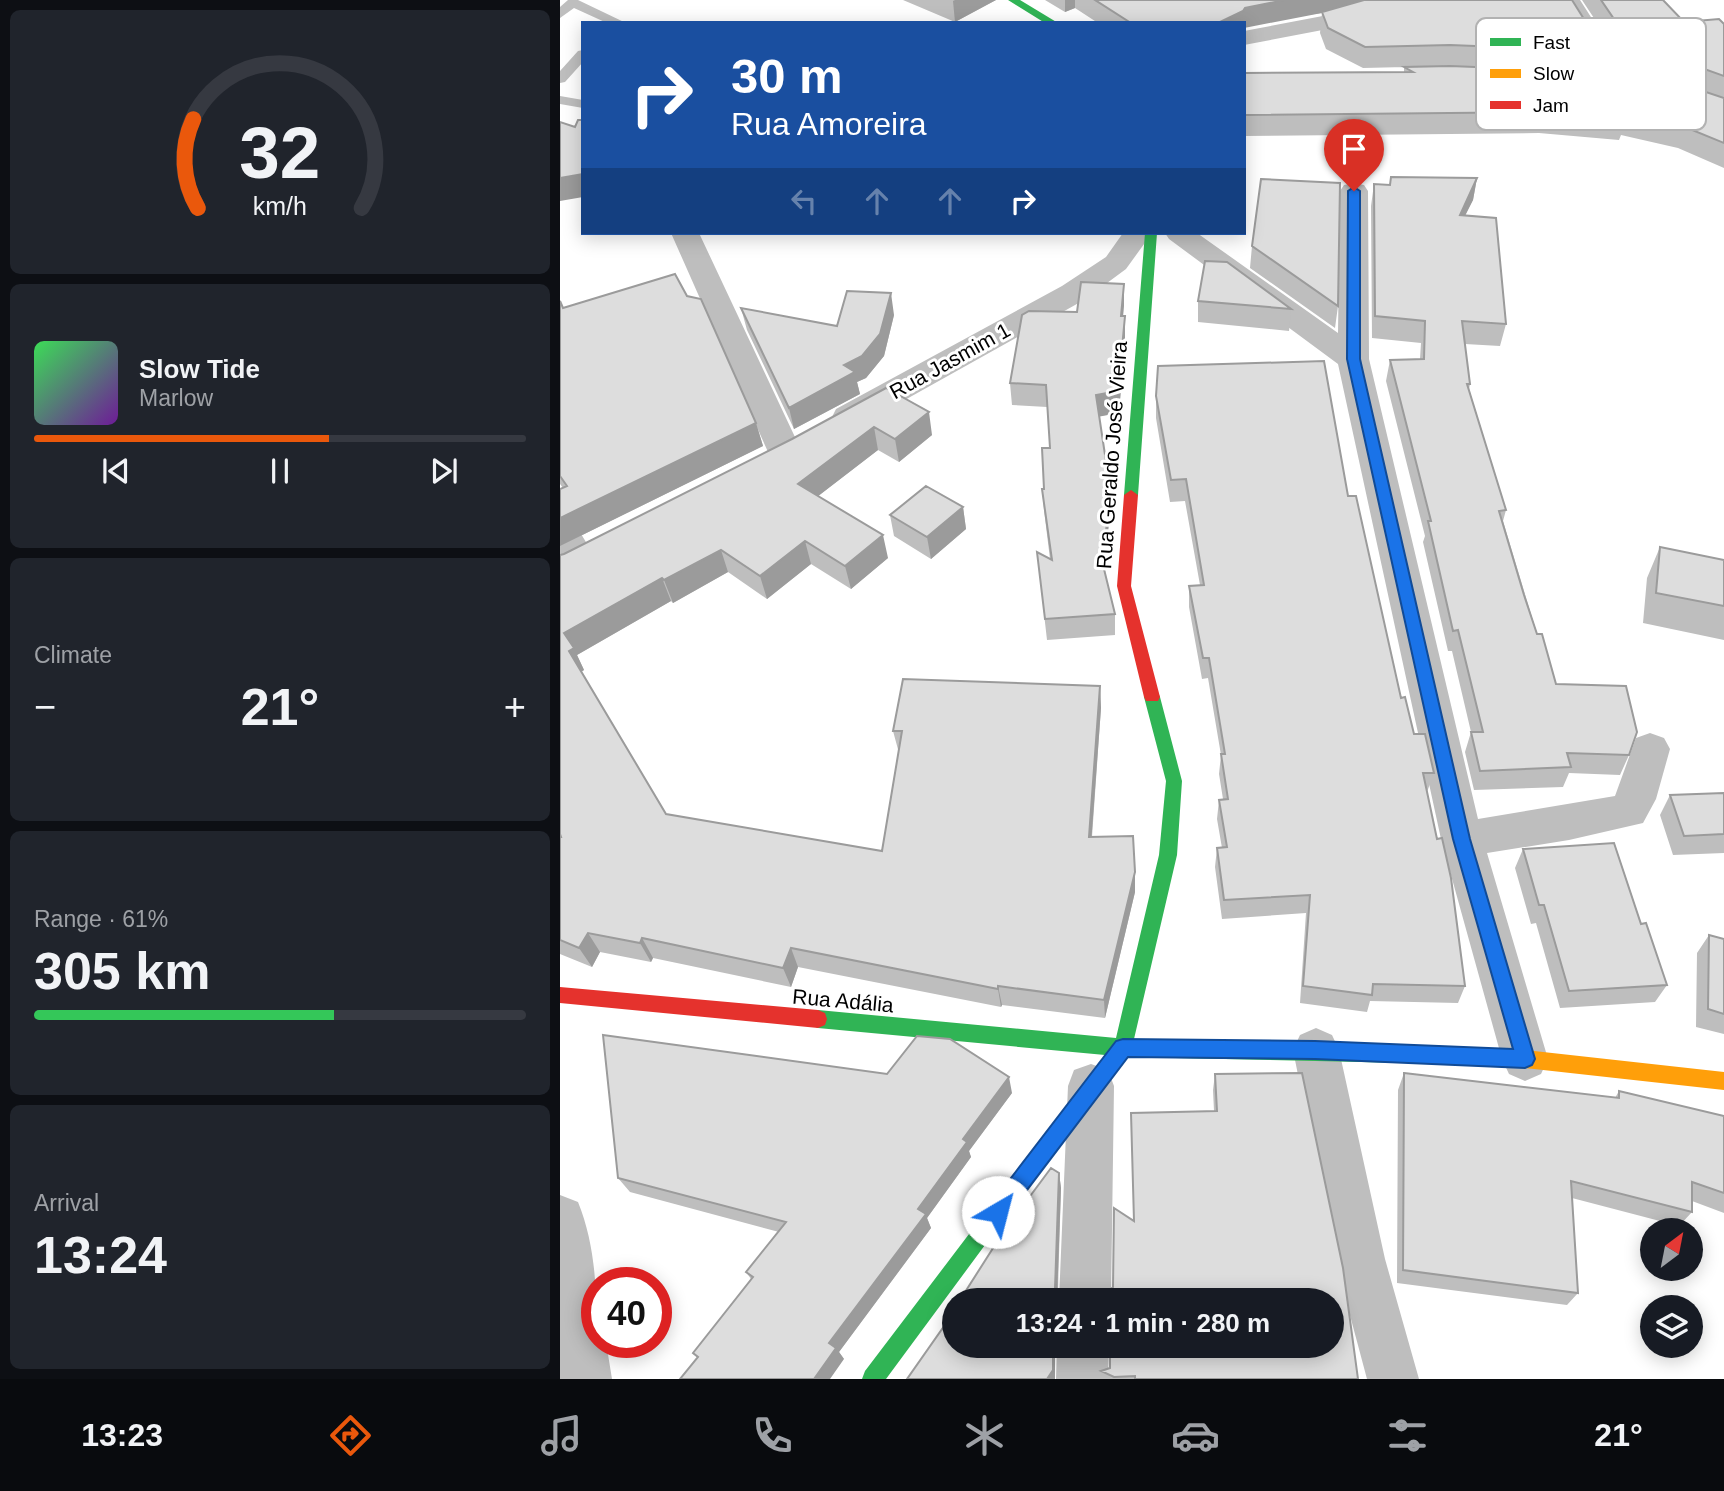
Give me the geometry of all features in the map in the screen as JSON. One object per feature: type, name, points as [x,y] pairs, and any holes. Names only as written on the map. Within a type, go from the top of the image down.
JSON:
[{"type":"street","points":[[1013,0],[1050,21]]},
{"type":"street","points":[[1246,38],[1333,21],[1398,0]]},
{"type":"street","points":[[1568,0],[1579,18]]},
{"type":"street","points":[[1354,191],[1353,359],[1462,839],[1525,1059]]},
{"type":"street","name":"Rua Jasmim 1","points":[[686,235],[794,447],[1073,293],[1116,263],[1137,235]]},
{"type":"street","name":"Rua Geraldo José Vieira","points":[[1123,1048],[1168,855],[1174,781],[1124,586],[1151,235]]},
{"type":"street","points":[[1182,235],[1353,359]]},
{"type":"street","points":[[1462,839],[1628,811],[1636,799],[1650,749]]},
{"type":"street","name":"Rua Adália","points":[[560,995],[1123,1048],[1315,1050],[1525,1059],[1724,1081]]},
{"type":"street","points":[[873,1379],[1091,1086],[1123,1048]]},
{"type":"street","points":[[1315,1050],[1360,1259],[1393,1379]]},
{"type":"street","points":[[1084,1288],[1091,1086]]},
{"type":"street","points":[[560,1220],[586,1379]]},
{"type":"street","points":[[1082,1379],[1083,1358]]},
{"type":"lane","points":[[560,14],[573,3],[612,21]]},
{"type":"lane","points":[[560,79],[578,70]]},
{"type":"lane","points":[[560,100],[581,104]]},
{"type":"building","points":[[1095,0],[1285,0],[1245,8],[1222,21],[1128,21]]},
{"type":"building","points":[[1364,0],[1572,0],[1583,18],[1476,18],[1476,46],[1365,47],[1328,28],[1322,12]]},
{"type":"building","points":[[1601,0],[1663,0],[1680,18],[1613,18]]},
{"type":"building","points":[[1719,19],[1724,24],[1724,76],[1706,70],[1706,20]]},
{"type":"building","points":[[1404,67],[1476,67],[1476,113],[1246,115],[1246,73],[1413,72]]},
{"type":"building","points":[[1706,92],[1724,98],[1724,143],[1692,130],[1706,130]]},
{"type":"building","points":[[578,120],[581,120],[581,174],[560,178],[560,122],[575,127]]},
{"type":"building","points":[[1391,177],[1477,178],[1460,215],[1496,218],[1506,324],[1462,321],[1470,384],[1467,384],[1506,510],[1499,511],[1524,595],[1537,634],[1542,634],[1556,684],[1626,686],[1637,732],[1629,755],[1567,753],[1571,767],[1480,771],[1471,732],[1483,732],[1458,630],[1453,631],[1428,521],[1431,521],[1390,360],[1424,359],[1425,321],[1375,316],[1374,184],[1390,185]]},
{"type":"building","points":[[1261,179],[1340,183],[1338,306],[1252,246]]},
{"type":"building","points":[[1205,261],[1227,262],[1291,309],[1198,301]]},
{"type":"building","points":[[675,274],[687,296],[701,299],[756,423],[560,518],[560,489],[567,486],[560,476],[560,301],[563,308]]},
{"type":"building","points":[[1081,282],[1124,284],[1121,316],[1125,316],[1118,391],[1096,395],[1110,488],[1103,565],[1115,614],[1045,619],[1037,552],[1052,560],[1042,489],[1042,448],[1050,448],[1046,385],[1010,383],[1022,315],[1029,311],[1077,312]]},
{"type":"building","points":[[847,291],[891,293],[880,334],[862,356],[844,365],[855,372],[789,408],[741,308],[837,326]]},
{"type":"building","points":[[1324,361],[1348,496],[1356,496],[1401,698],[1405,697],[1414,734],[1425,734],[1434,773],[1423,773],[1437,839],[1442,838],[1451,878],[1465,986],[1373,984],[1372,995],[1303,986],[1310,895],[1224,900],[1217,848],[1227,847],[1219,800],[1228,799],[1221,754],[1225,754],[1209,658],[1203,658],[1189,586],[1204,585],[1186,479],[1171,480],[1156,396],[1158,366]]},
{"type":"building","points":[[886,388],[929,412],[895,439],[874,427],[798,484],[883,535],[845,566],[805,541],[760,576],[721,550],[664,580],[662,578],[564,633],[574,648],[569,651],[666,814],[882,851],[902,731],[893,731],[903,679],[1100,686],[1089,837],[1133,836],[1135,872],[1104,1000],[998,986],[998,989],[791,948],[783,968],[642,938],[640,943],[588,933],[579,948],[560,940],[560,555],[792,439]]},
{"type":"building","points":[[926,486],[963,507],[927,537],[890,515]]},
{"type":"building","points":[[1660,547],[1724,560],[1724,606],[1656,593]]},
{"type":"building","points":[[1724,793],[1724,834],[1684,836],[1670,795]]},
{"type":"building","points":[[1614,843],[1641,924],[1646,923],[1667,985],[1569,991],[1544,905],[1539,905],[1523,849]]},
{"type":"building","points":[[1709,935],[1724,939],[1724,1014],[1708,1009]]},
{"type":"building","points":[[603,1035],[887,1074],[917,1036],[950,1039],[1009,1077],[963,1139],[967,1142],[918,1209],[926,1214],[829,1343],[836,1348],[814,1379],[680,1379],[698,1357],[693,1353],[753,1277],[746,1272],[786,1222],[618,1178]]},
{"type":"building","points":[[1302,1073],[1343,1268],[1358,1379],[1135,1379],[1135,1376],[1114,1377],[1101,1371],[1110,1368],[1110,1358],[1344,1358],[1344,1288],[1112,1288],[1114,1208],[1134,1221],[1131,1113],[1217,1111],[1215,1074]]},
{"type":"building","points":[[1404,1073],[1619,1098],[1619,1091],[1724,1116],[1724,1193],[1692,1182],[1692,1212],[1571,1181],[1578,1293],[1403,1270]]},
{"type":"building","points":[[1051,1168],[1059,1173],[1055,1288],[968,1288],[1002,1234]]},
{"type":"building","points":[[942,1329],[942,1358],[1053,1358],[1053,1370],[1047,1379],[907,1379]]},
{"type":"traffic: fast","points":[[1013,0],[1050,21]]},
{"type":"traffic: fast","points":[[1131,495],[1151,235]]},
{"type":"traffic: fast","points":[[873,1379],[1091,1086],[1123,1048],[1168,855],[1174,781],[1152,697]]},
{"type":"traffic: fast","points":[[818,1019],[1123,1048],[1406,1054]]},
{"type":"traffic: slow","points":[[1406,1054],[1525,1059],[1724,1081]]},
{"type":"traffic: jam","points":[[1131,495],[1124,586],[1152,697]]},
{"type":"traffic: jam","points":[[560,995],[818,1019]]},
{"type":"route","points":[[998,1212],[1091,1086],[1123,1048],[1315,1050],[1525,1059],[1462,839],[1353,359],[1354,191]]}]
